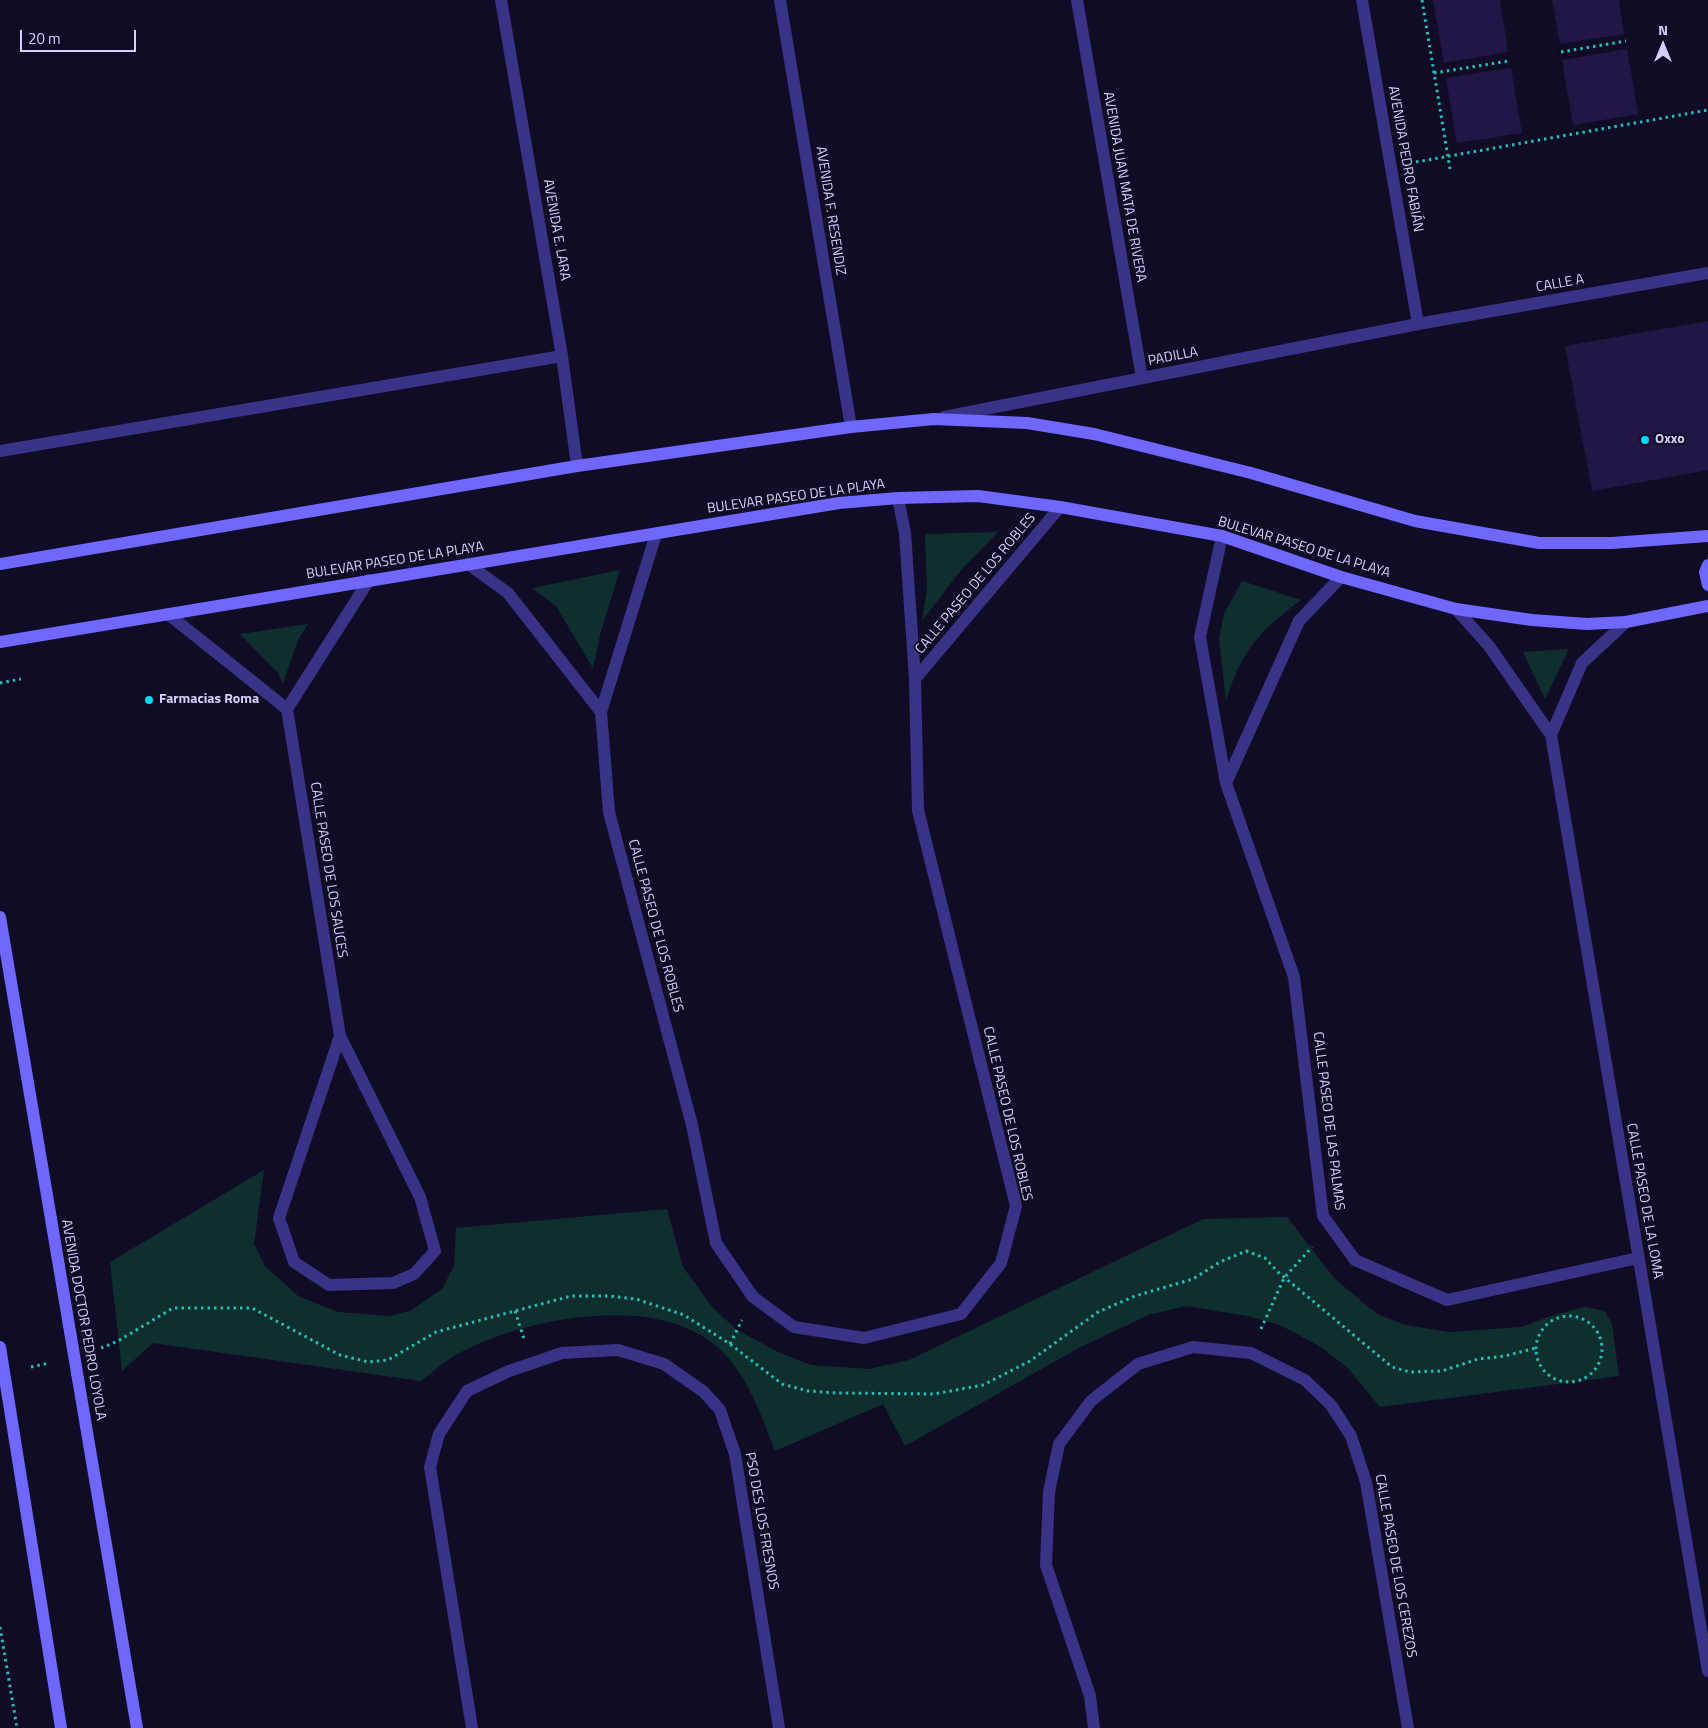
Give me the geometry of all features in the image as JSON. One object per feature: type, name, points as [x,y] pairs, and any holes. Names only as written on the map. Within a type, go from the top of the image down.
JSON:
[{"type":"main road","points":[[0,564],[577,466],[851,427],[934,419],[1027,423],[1094,434],[1251,473],[1415,521],[1539,543],[1612,543],[1708,536]]},
{"type":"main road","name":"BULEVAR PASEO DE LA PLAYA","points":[[0,642],[839,504],[898,498],[978,496],[1060,507],[1222,536],[1341,577],[1456,609],[1587,624],[1626,622],[1708,606]]},
{"type":"main road","points":[[1708,565],[1705,572],[1708,585]]},
{"type":"main road","name":"AVENIDA DOCTOR PEDRO LOYOLA","points":[[0,917],[137,1728]]},
{"type":"main road","points":[[0,1348],[61,1728]]},
{"type":"street","name":"AVENIDA E. LARA","points":[[501,0],[562,356],[577,466]]},
{"type":"street","name":"AVENIDA F. RESENDIZ","points":[[780,0],[851,427]]},
{"type":"street","name":"AVENIDA JUAN MATA DE RIVERA","points":[[1077,0],[1142,378]]},
{"type":"street","name":"AVENIDA PEDRO FABIÁN","points":[[1362,0],[1418,324]]},
{"type":"street","name":"CALLE A","points":[[1418,324],[1708,273]]},
{"type":"street","name":"PADILLA","points":[[934,419],[1418,324]]},
{"type":"street","points":[[0,451],[562,356]]},
{"type":"street","name":"CALLE PASEO DE LOS ROBLES","points":[[656,534],[601,712],[609,812],[692,1126],[716,1243],[753,1297],[794,1327],[864,1338],[961,1314],[1001,1264],[1016,1206],[918,810],[915,679],[906,533],[898,498]]},
{"type":"street","name":"CALLE PASEO DE LOS ROBLES","points":[[915,679],[1060,507]]},
{"type":"street","name":"CALLE PASEO DE LAS PALMAS","points":[[1222,536],[1200,637],[1226,783],[1294,976],[1323,1216],[1355,1260],[1447,1300],[1638,1258]]},
{"type":"street","points":[[468,564],[508,593],[601,712]]},
{"type":"street","points":[[1226,783],[1299,621],[1341,577]]},
{"type":"street","points":[[168,614],[287,709],[370,580]]},
{"type":"street","name":"CALLE PASEO DE LA LOMA","points":[[1456,609],[1489,646],[1551,734],[1708,1671]]},
{"type":"street","points":[[1551,734],[1582,663],[1626,622]]},
{"type":"street","name":"CALLE PASEO DE LOS SAUCES","points":[[287,709],[340,1036],[420,1197],[435,1251],[414,1274],[392,1283],[329,1285],[294,1262],[278,1218],[340,1036]]},
{"type":"street","name":"CALLE PASEO DE LOS CEREZOS","points":[[1094,1728],[1090,1696],[1046,1564],[1048,1492],[1059,1444],[1091,1401],[1138,1364],[1193,1347],[1251,1353],[1305,1380],[1331,1405],[1350,1436],[1366,1482],[1408,1728]]},
{"type":"street","name":"PSO DES LOS FRESNOS","points":[[472,1728],[430,1467],[439,1434],[467,1391],[509,1371],[562,1353],[618,1350],[664,1364],[704,1392],[720,1410],[735,1454],[779,1728]]},
{"type":"path","points":[[1422,0],[1450,169]]},
{"type":"path","points":[[1561,52],[1626,41]]},
{"type":"path","points":[[1434,73],[1510,60]]},
{"type":"path","points":[[1390,166],[1708,110]]},
{"type":"path","points":[[0,683],[21,679]]},
{"type":"path","points":[[1251,1353],[1275,1293],[1284,1278],[1331,1227]]},
{"type":"path","points":[[4,1372],[75,1358],[118,1340],[173,1308],[252,1308],[340,1355],[368,1362],[388,1360],[436,1332],[571,1296],[610,1296],[636,1299],[684,1315],[730,1344],[782,1384],[808,1391],[838,1393],[934,1394],[983,1385],[1030,1361],[1098,1312],[1135,1296],[1193,1279],[1220,1262],[1246,1251],[1265,1258],[1284,1278],[1392,1367],[1410,1372],[1442,1371],[1478,1359],[1505,1356],[1536,1348]]},
{"type":"path","points":[[1570,1316],[1582,1319],[1593,1326],[1599,1337],[1602,1350],[1599,1362],[1591,1373],[1580,1380],[1568,1382],[1555,1379],[1544,1371],[1537,1360],[1536,1348],[1538,1335],[1546,1325],[1557,1318],[1570,1316]]},
{"type":"path","points":[[0,1627],[17,1728]]},
{"type":"green space","points":[[998,532],[961,570],[922,621],[927,588],[925,534]]},
{"type":"green space","points":[[620,570],[601,631],[593,668],[556,606],[532,588]]},
{"type":"green space","points":[[1242,581],[1301,600],[1274,621],[1254,643],[1238,668],[1226,701],[1219,638],[1224,614]]},
{"type":"green space","points":[[308,624],[298,640],[283,683],[278,673],[240,634]]},
{"type":"green space","points":[[1569,649],[1545,699],[1523,652]]},
{"type":"green space","points":[[264,1170],[254,1244],[265,1266],[298,1296],[338,1312],[389,1316],[410,1311],[442,1289],[454,1266],[456,1228],[667,1209],[683,1267],[713,1308],[737,1330],[778,1352],[811,1365],[869,1369],[909,1360],[1203,1219],[1287,1217],[1335,1279],[1377,1314],[1405,1325],[1450,1332],[1521,1327],[1557,1314],[1585,1307],[1605,1311],[1612,1324],[1619,1376],[1380,1407],[1347,1367],[1319,1346],[1280,1325],[1247,1316],[1186,1306],[1148,1315],[1077,1349],[905,1446],[883,1404],[775,1451],[749,1389],[741,1375],[720,1350],[707,1339],[680,1325],[648,1318],[613,1315],[576,1318],[540,1324],[475,1346],[448,1360],[421,1381],[153,1343],[122,1371],[110,1262]]},
{"type":"building","points":[[1433,0],[1500,0],[1508,52],[1444,63]]},
{"type":"building","points":[[1552,0],[1619,0],[1624,34],[1560,44]]},
{"type":"building","points":[[1627,49],[1638,114],[1573,125],[1562,60]]},
{"type":"building","points":[[1511,68],[1522,133],[1457,143],[1446,78]]},
{"type":"building","points":[[1708,321],[1708,470],[1592,491],[1565,346]]},
{"type":"place","name":"Oxxo","points":[[1645,440]]},
{"type":"place","name":"Farmacias Roma","points":[[149,700]]}]
